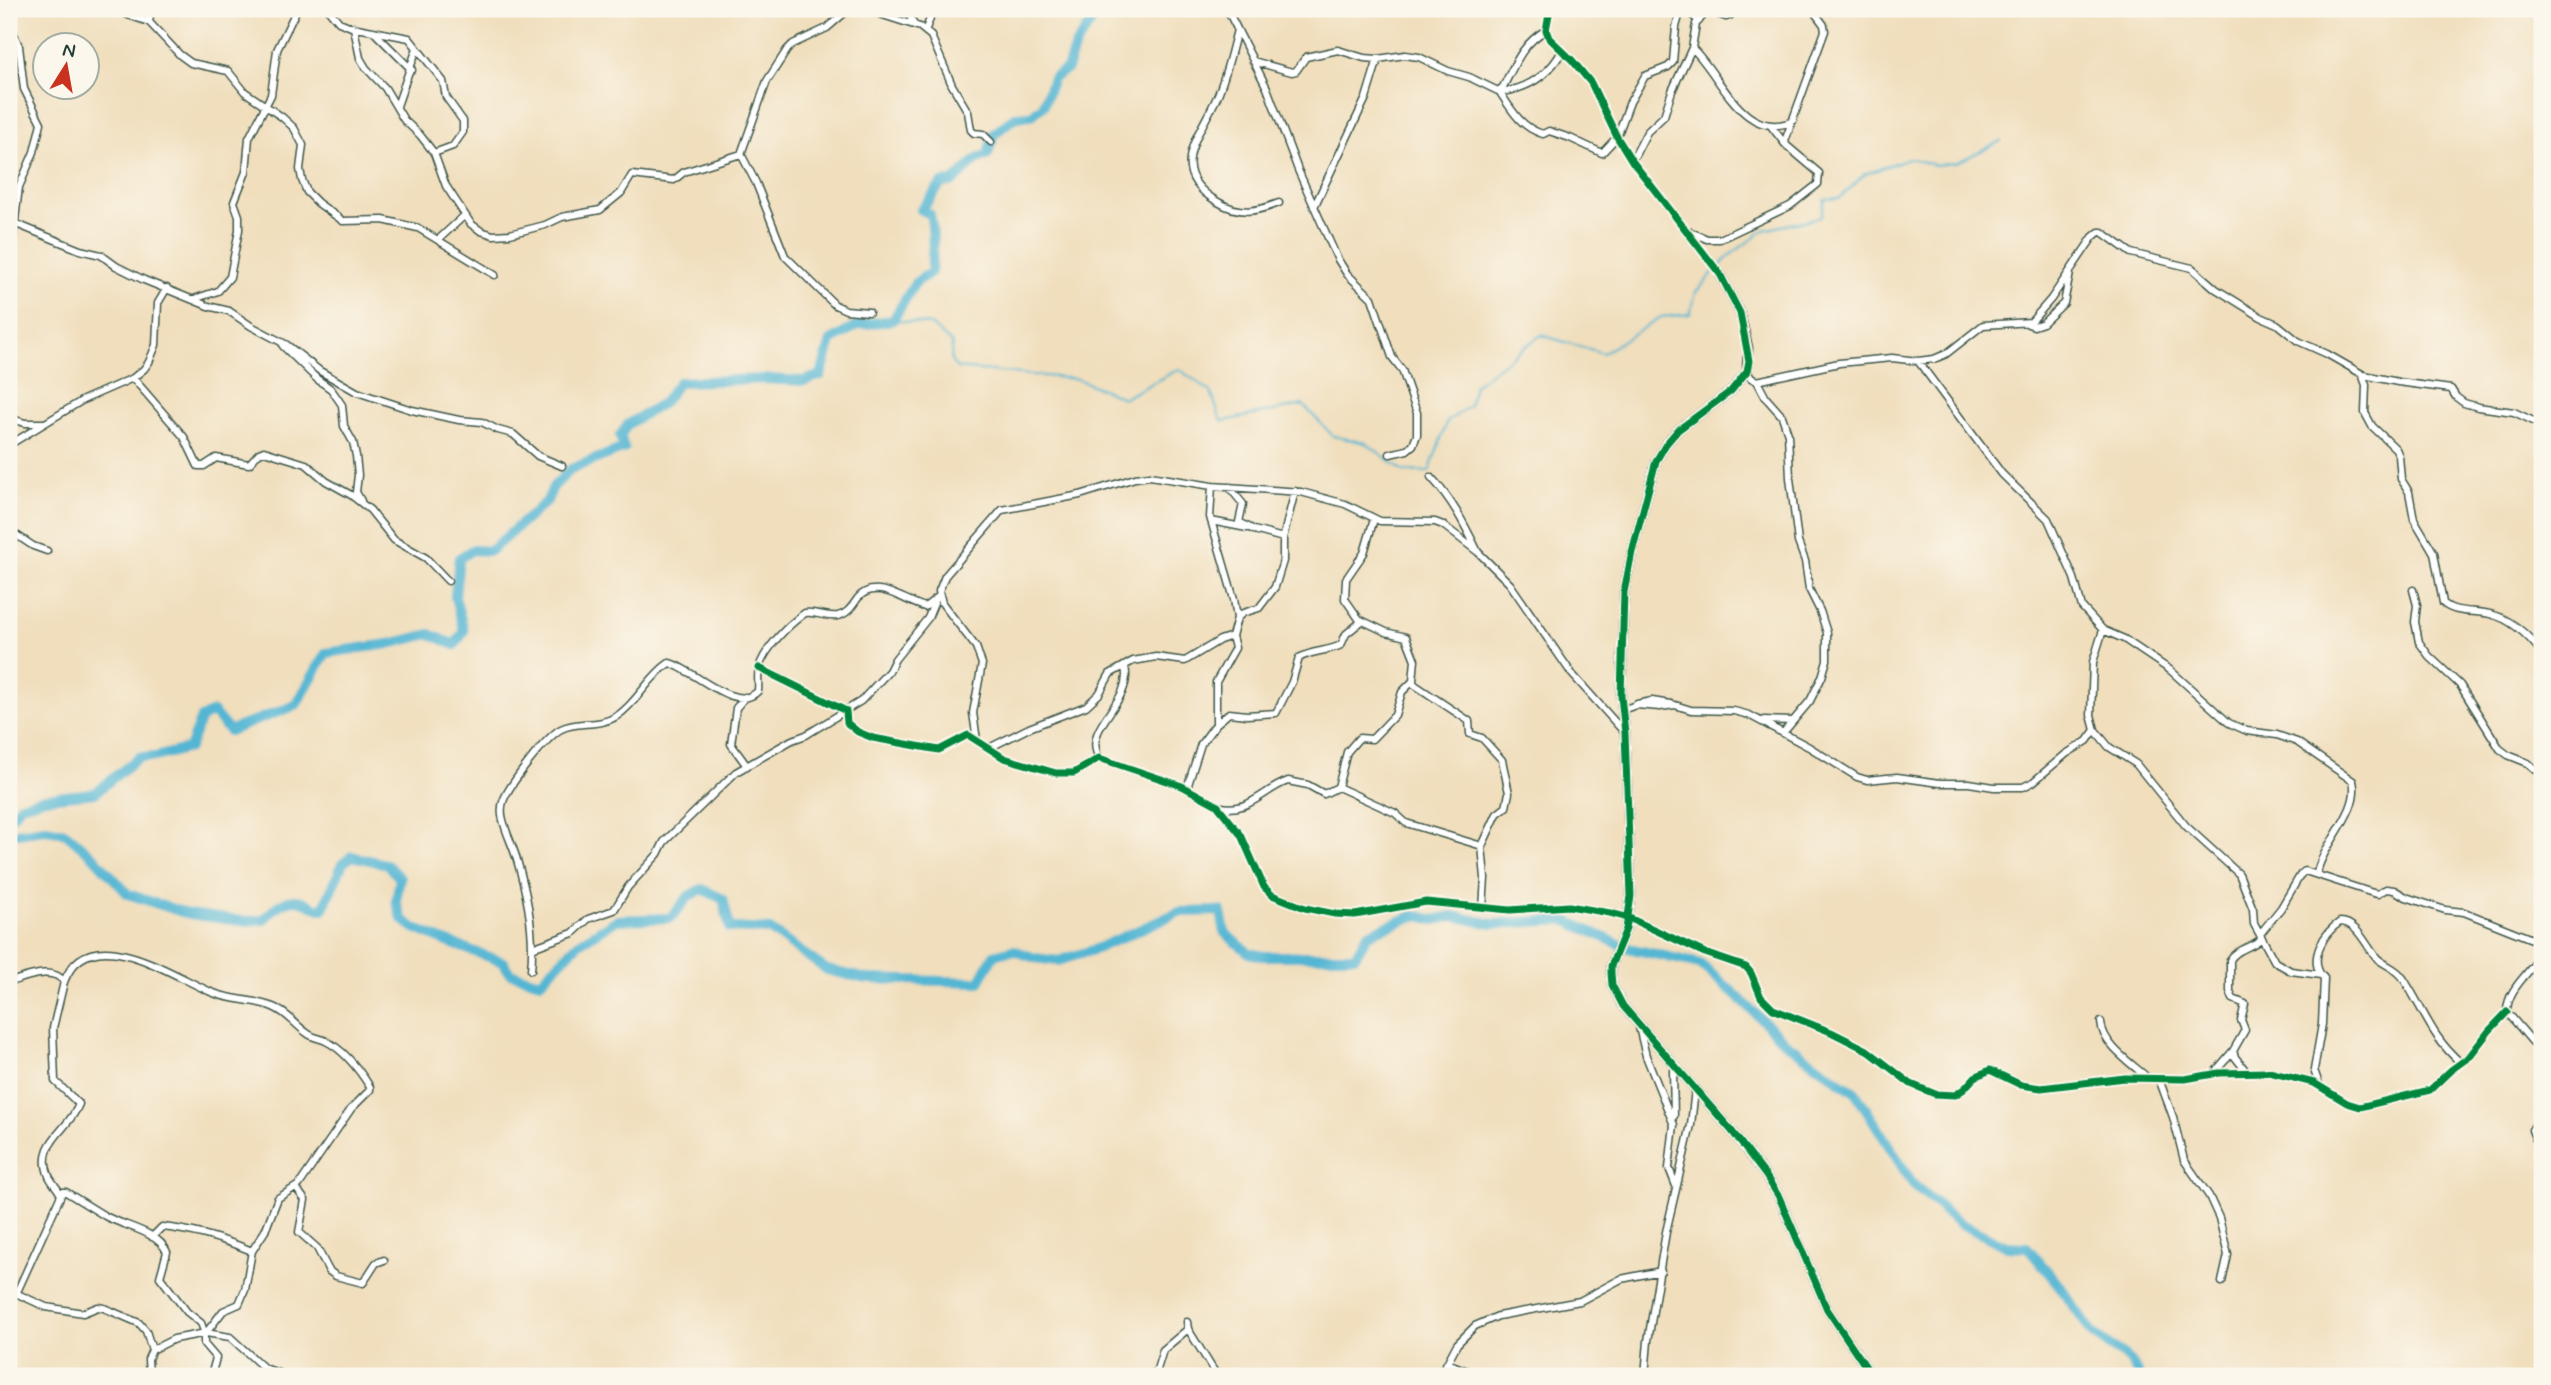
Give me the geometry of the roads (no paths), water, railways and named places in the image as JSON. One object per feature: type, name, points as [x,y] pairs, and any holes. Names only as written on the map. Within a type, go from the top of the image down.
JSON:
[{"type":"street","points":[[119,9],[149,22],[185,59],[197,65],[228,71],[241,89],[282,117],[297,132],[303,145],[300,169],[307,192],[343,221],[396,222],[418,228],[495,275]]},
{"type":"street","points":[[149,22],[151,9]]},
{"type":"street","points":[[192,299],[218,291],[230,277],[239,230],[234,199],[246,172],[249,138],[267,107],[274,84],[277,50],[297,9]]},
{"type":"street","points":[[328,9],[338,22],[409,38],[443,82],[446,97],[464,125],[463,132],[453,146],[433,153]]},
{"type":"street","points":[[849,9],[827,28],[793,44],[787,50],[767,80],[741,154],[759,190],[785,256],[835,305],[846,310],[869,312]]},
{"type":"street","points":[[863,9],[926,31],[935,42],[952,85],[968,112],[971,130],[983,134],[991,142]]},
{"type":"street","points":[[908,9],[914,25]]},
{"type":"street","points":[[926,31],[934,9]]},
{"type":"street","points":[[1227,9],[1267,88],[1314,207],[1343,267],[1372,298],[1392,357],[1402,370],[1417,413],[1417,435],[1413,445],[1401,454],[1390,454]]},
{"type":"street","points":[[1550,9],[1546,30],[1549,38],[1591,83],[1617,137],[1632,161],[1720,274],[1740,313],[1748,348],[1747,371],[1752,380],[1839,363],[1892,358],[1919,361],[1946,354],[1983,326],[2034,321],[2093,237],[2102,232],[2131,253],[2192,268],[2216,289],[2277,324],[2298,341],[2362,374],[2398,383],[2448,388],[2464,403],[2514,412],[2542,425]]},
{"type":"street","points":[[1546,30],[1523,48],[1501,94],[1518,120],[1540,134],[1549,131],[1565,136],[1600,153],[1617,137],[1630,102],[1645,76],[1668,67],[1672,62],[1676,27],[1683,9],[1699,21]]},
{"type":"street","points":[[1632,161],[1647,132],[1664,116],[1672,91],[1692,48],[1695,27],[1699,21],[1706,12],[1726,17],[1731,15],[1734,9]]},
{"type":"street","points":[[1785,144],[1825,31],[1824,25],[1812,9]]},
{"type":"street","points":[[2535,9],[2542,28]]},
{"type":"street","points":[[9,23],[19,46],[24,89],[41,123],[34,152],[21,183],[12,223],[9,269]]},
{"type":"street","points":[[352,27],[366,68],[385,88],[404,120],[420,135],[433,153],[446,186],[465,215],[471,223],[487,233],[499,235],[521,232],[562,217],[604,208],[621,193],[632,175],[674,180],[680,178],[683,173],[741,154]]},
{"type":"street","points":[[1237,28],[1220,88],[1190,153],[1189,170],[1199,188],[1232,209],[1256,211],[1279,203]]},
{"type":"street","points":[[371,30],[412,70]]},
{"type":"street","points":[[397,106],[412,70],[417,48]]},
{"type":"street","points":[[1692,48],[1705,61],[1739,110],[1771,126],[1780,127],[1793,121]]},
{"type":"street","points":[[1254,61],[1292,72],[1296,71],[1306,57],[1334,50],[1378,59],[1405,55],[1419,57],[1496,91],[1525,88],[1553,66],[1562,51]]},
{"type":"street","points":[[1314,207],[1366,98],[1378,59]]},
{"type":"street","points":[[1684,229],[1707,239],[1720,239],[1790,206],[1818,184],[1819,173],[1785,144],[1771,126]]},
{"type":"street","points":[[439,239],[465,215]]},
{"type":"street","points":[[12,223],[101,256],[116,266],[192,299],[229,311],[357,392],[410,409],[459,420],[482,422],[513,434],[538,456],[562,466]]},
{"type":"street","points":[[2026,323],[2031,327],[2043,323],[2064,303],[2071,271]]},
{"type":"street","points":[[9,445],[83,400],[133,378],[149,362],[153,353],[157,331],[156,308],[167,288]]},
{"type":"street","points":[[274,338],[331,389],[342,405],[344,426],[353,442],[358,475],[356,493],[363,504],[394,540],[426,558],[449,581]]},
{"type":"street","points":[[1919,361],[2002,474],[2048,519],[2074,578],[2082,607],[2103,630],[2124,639],[2170,670],[2229,723],[2246,731],[2277,735],[2297,742],[2351,778],[2355,789],[2350,811],[2330,842],[2317,873]]},
{"type":"street","points":[[1747,371],[1731,391],[1678,430],[1656,461],[1624,592],[1622,710],[1631,877],[1629,918],[1624,937],[1611,965],[1612,985],[1619,1000],[1751,1154],[1766,1176],[1779,1197],[1827,1309],[1872,1376]]},
{"type":"street","points":[[2362,374],[2366,381],[2365,413],[2372,426],[2396,449],[2399,456],[2401,480],[2409,492],[2414,519],[2434,553],[2443,603],[2456,610],[2501,617],[2525,634],[2542,653]]},
{"type":"street","points":[[133,378],[184,437],[198,466],[204,466],[216,458],[248,464],[259,453],[269,452],[306,464],[329,483],[363,504]]},
{"type":"street","points":[[1757,381],[1766,398],[1782,416],[1788,433],[1790,478],[1798,542],[1805,561],[1809,589],[1827,633],[1827,660],[1822,677],[1810,701],[1783,733]]},
{"type":"street","points":[[9,418],[25,423],[44,423]]},
{"type":"street","points":[[532,948],[573,933],[588,919],[614,910],[628,887],[658,854],[664,842],[736,772],[861,701],[885,677],[902,650],[928,618],[942,581],[949,571],[1002,510],[1080,495],[1135,478],[1150,476],[1212,486],[1295,491],[1345,504],[1374,519],[1439,523],[1478,552],[1510,584],[1572,674],[1625,733]]},
{"type":"street","points":[[1430,477],[1461,515],[1478,552]]},
{"type":"street","points":[[1212,486],[1211,522],[1227,572],[1237,618],[1232,636],[1235,648],[1214,687],[1216,724]]},
{"type":"street","points":[[1229,487],[1242,504],[1240,522],[1255,530]]},
{"type":"street","points":[[1237,618],[1259,608],[1272,593],[1283,561],[1283,538],[1295,491]]},
{"type":"street","points":[[1125,667],[1127,677],[1122,694],[1096,734],[1095,748],[1099,758],[1187,788],[1226,808],[1245,806],[1288,781],[1308,785],[1324,794],[1338,787],[1350,747],[1359,738],[1372,738],[1386,725],[1395,715],[1402,692],[1412,683],[1415,660],[1408,639],[1362,621],[1346,603],[1343,592],[1348,574],[1364,553],[1374,519]]},
{"type":"street","points":[[1211,522],[1283,538]]},
{"type":"street","points":[[9,530],[33,546],[47,551]]},
{"type":"street","points":[[531,970],[530,921],[517,861],[501,811],[507,794],[542,746],[562,728],[603,723],[615,717],[627,708],[669,663],[684,669],[718,691],[754,695],[758,691],[759,668],[776,641],[805,613],[834,617],[843,615],[861,595],[874,590],[891,593],[922,607],[937,598]]},
{"type":"street","points":[[2413,590],[2417,605],[2414,622],[2419,642],[2428,656],[2459,685],[2500,749],[2528,763],[2542,775]]},
{"type":"street","points":[[937,598],[976,647],[982,664],[973,713],[977,740]]},
{"type":"street","points":[[1187,788],[1201,744],[1216,724],[1229,713],[1276,713],[1292,682],[1299,658],[1341,645],[1346,634],[1362,621]]},
{"type":"street","points":[[2103,630],[2093,662],[2091,715],[2095,730],[2109,747],[2136,764],[2186,826],[2239,874],[2253,909],[2255,924],[2275,962],[2286,969],[2320,975]]},
{"type":"street","points":[[989,748],[1029,728],[1086,706],[1099,694],[1110,674],[1133,661],[1151,657],[1185,661],[1216,642],[1232,636]]},
{"type":"street","points":[[759,668],[846,711]]},
{"type":"street","points":[[1412,683],[1469,721],[1470,734],[1482,737],[1503,763],[1508,788],[1507,804],[1497,814],[1482,846],[1486,878],[1483,908]]},
{"type":"street","points":[[746,696],[736,708],[731,744],[747,766]]},
{"type":"street","points":[[1622,710],[1652,701],[1690,710],[1734,711],[1774,722],[1791,721]]},
{"type":"street","points":[[846,711],[847,723],[853,729],[885,740],[939,750],[965,736],[977,740],[1004,758],[1045,771],[1067,774],[1079,771],[1099,758]]},
{"type":"street","points":[[1749,715],[1851,775],[1867,779],[1897,777],[1940,783],[2023,788],[2087,741],[2095,730]]},
{"type":"street","points":[[1338,787],[1392,811],[1406,823],[1482,846]]},
{"type":"street","points":[[1217,805],[1241,835],[1260,883],[1272,894],[1288,902],[1317,911],[1355,915],[1426,902],[1518,910],[1569,906],[1629,918],[1705,953],[1746,967],[1761,997],[1773,1009],[1855,1044],[1880,1058],[1911,1084],[1935,1094],[1955,1095],[1975,1077],[1990,1070],[2021,1086],[2041,1088],[2125,1078],[2185,1079],[2246,1071],[2269,1072],[2308,1082],[2360,1107],[2430,1090],[2469,1057],[2507,1012],[2509,995],[2533,969],[2542,953]]},
{"type":"street","points":[[2213,1074],[2233,1051],[2245,1030],[2241,1020],[2245,1006],[2232,996],[2230,960],[2236,951],[2250,947],[2261,936],[2305,871],[2372,893],[2394,890],[2406,897],[2453,912],[2464,912],[2542,943]]},
{"type":"street","points":[[2308,1082],[2314,1070],[2322,1024],[2324,978],[2316,965],[2317,957],[2329,930],[2340,922],[2349,924],[2377,958],[2397,971],[2441,1044],[2461,1063]]},
{"type":"street","points":[[61,1195],[48,1175],[46,1153],[48,1145],[72,1117],[79,1104],[55,1081],[53,1028],[64,982],[74,964],[87,956],[104,950],[124,953],[214,993],[272,1007],[308,1034],[329,1042],[343,1054],[360,1072],[370,1090],[351,1109],[296,1188],[278,1198],[265,1231],[252,1251],[243,1298],[237,1306],[223,1311],[205,1334]]},
{"type":"street","points":[[9,982],[45,973],[58,975],[64,982]]},
{"type":"street","points":[[2507,1012],[2542,1053]]},
{"type":"street","points":[[1638,1022],[1646,1056],[1674,1125]]},
{"type":"street","points":[[2101,1022],[2101,1029],[2108,1040],[2148,1078]]},
{"type":"street","points":[[2233,1051],[2246,1071]]},
{"type":"street","points":[[1676,1186],[1669,1168],[1674,1125],[1672,1080],[1673,1070],[1677,1068]]},
{"type":"street","points":[[2314,1070],[2320,1087]]},
{"type":"street","points":[[2159,1079],[2173,1117],[2184,1160],[2209,1196],[2218,1218],[2228,1255],[2222,1282]]},
{"type":"street","points":[[1645,1376],[1666,1232],[1691,1125],[1695,1088]]},
{"type":"street","points":[[2542,1115],[2532,1130],[2536,1140],[2542,1144]]},
{"type":"street","points":[[296,1188],[305,1200],[299,1232],[317,1248],[329,1271],[336,1276],[363,1283],[376,1263],[384,1259]]},
{"type":"street","points":[[17,1292],[61,1195],[66,1192],[107,1217],[152,1237],[167,1250],[160,1275],[187,1312],[201,1323],[205,1334],[204,1345],[216,1357],[211,1376]]},
{"type":"street","points":[[152,1237],[163,1227],[204,1234],[252,1251]]},
{"type":"street","points":[[1440,1376],[1451,1353],[1475,1326],[1491,1319],[1580,1301],[1621,1279],[1661,1271]]},
{"type":"street","points":[[9,1290],[46,1307],[83,1312],[100,1307],[136,1321],[146,1331],[152,1350]]},
{"type":"street","points":[[1155,1376],[1163,1350],[1187,1325],[1217,1376]]},
{"type":"street","points":[[149,1376],[148,1359],[152,1350],[174,1339],[205,1334],[230,1337],[264,1368],[287,1376]]},
{"type":"street","points":[[1447,1363],[1480,1376]]},
{"type":"waterway","points":[[9,819],[21,805],[45,798],[95,793],[139,757],[155,757],[189,748],[201,718],[213,712],[229,731],[296,705],[326,653],[389,644],[430,634],[455,645],[464,631],[455,597],[459,558],[472,550],[490,551],[547,501],[553,487],[571,469],[624,448],[620,436],[628,424],[663,403],[679,382],[765,379],[804,381],[821,375],[831,341],[858,325],[893,320],[915,283],[931,272],[931,220],[930,214],[921,210],[942,183],[953,182],[976,160],[988,154],[994,134],[1015,117],[1031,116],[1043,106],[1053,78],[1067,69],[1075,46],[1094,18],[1088,9]]},
{"type":"waterway","points":[[1718,268],[1729,256],[1764,230],[1821,217],[1825,199],[1840,198],[1865,174],[1909,158],[1934,165],[1956,163],[2001,141]]},
{"type":"waterway","points":[[893,320],[931,325],[952,344],[951,361],[957,368],[1077,379],[1124,398],[1179,369],[1211,392],[1220,418],[1224,421],[1303,405],[1333,436],[1366,443],[1403,471],[1429,472],[1447,422],[1469,406],[1474,385],[1541,335],[1603,353],[1661,317],[1690,314],[1696,292],[1714,272]]},
{"type":"waterway","points":[[9,834],[46,829],[66,833],[94,857],[128,894],[188,914],[244,921],[263,920],[290,900],[302,901],[323,909],[343,863],[352,856],[386,864],[400,878],[396,901],[402,919],[414,928],[442,940],[503,962],[510,973],[540,982],[579,943],[617,920],[671,918],[689,896],[702,889],[723,899],[730,928],[770,930],[827,970],[867,979],[979,982],[994,955],[1013,950],[1035,958],[1058,961],[1096,949],[1179,912],[1221,911],[1225,933],[1249,953],[1263,956],[1355,956],[1368,934],[1416,915],[1434,920],[1453,916],[1493,924],[1565,920],[1628,948],[1700,964],[1786,1043],[1856,1093],[1913,1184],[1959,1223],[2006,1246],[2027,1247],[2058,1284],[2093,1334],[2131,1361],[2139,1376]]}]
